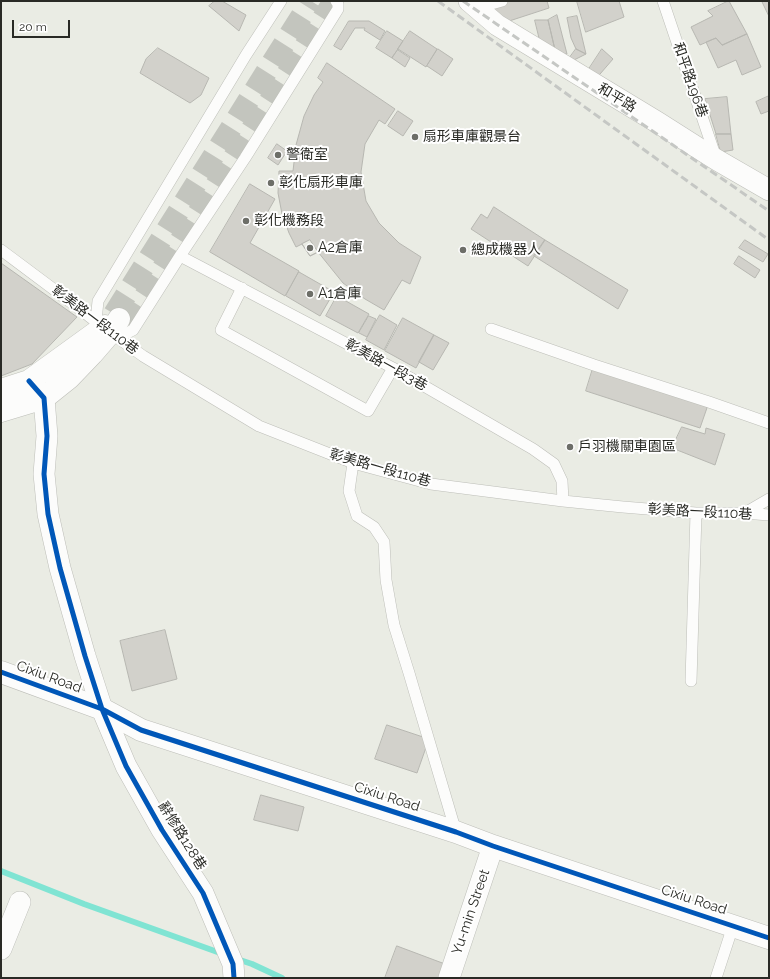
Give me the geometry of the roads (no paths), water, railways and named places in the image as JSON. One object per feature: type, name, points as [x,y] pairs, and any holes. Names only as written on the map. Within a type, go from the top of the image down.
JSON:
[{"type":"street","name":"和平路","points":[[472,4],[497,25],[717,160],[769,190]]},
{"type":"street","points":[[1,390],[29,381],[87,348],[114,324]]},
{"type":"street","points":[[1,411],[44,398],[69,378],[87,348]]},
{"type":"street","points":[[29,381],[44,398]]},
{"type":"street","name":"辭修路128巷","points":[[44,398],[46,436],[44,474],[48,514],[60,568],[102,709],[126,766],[162,830],[203,893],[233,964],[234,978]]},
{"type":"street","name":"Cixiu Road","points":[[1,672],[102,709],[141,730],[456,832],[493,846],[769,938]]},
{"type":"street","name":"Yu-min Street","points":[[449,978],[493,846]]},
{"type":"street","points":[[1,949],[20,902]]},
{"type":"lane","points":[[114,324],[246,55],[281,1]]},
{"type":"lane","points":[[114,324],[180,256],[245,158],[338,9],[338,4],[336,1]]},
{"type":"lane","points":[[472,4],[502,1]]},
{"type":"lane","name":"和平路196巷","points":[[663,1],[717,160]]},
{"type":"lane","name":"彰美路一段110巷","points":[[1,250],[76,306],[114,324],[150,360],[259,426],[352,463],[431,484],[623,508],[696,513],[744,513],[769,515]]},
{"type":"lane","name":"彰美路一段3巷","points":[[180,256],[393,368],[533,449],[554,464],[562,481],[563,500]]},
{"type":"lane","points":[[242,288],[220,330],[368,412],[393,368]]},
{"type":"lane","points":[[76,306],[88,306],[114,324]]},
{"type":"lane","points":[[491,329],[769,423]]},
{"type":"lane","points":[[352,463],[349,492],[357,516],[374,527],[384,542],[386,580],[394,625],[410,673],[456,832]]},
{"type":"lane","points":[[744,513],[769,499]]},
{"type":"lane","points":[[691,681],[696,513]]},
{"type":"lane","points":[[716,978],[733,926]]},
{"type":"waterway","points":[[1,871],[84,904],[223,954]]},
{"type":"waterway","points":[[237,959],[252,964],[282,978]]},
{"type":"tunnel","points":[[114,314],[311,1]]},
{"type":"tunnel","points":[[127,324],[334,1]]},
{"type":"railway","points":[[438,1],[769,240]]},
{"type":"railway","points":[[463,1],[769,211]]},
{"type":"place","name":"扇形車庫觀景台","points":[[415,137]]},
{"type":"place","name":"警衛室","points":[[278,155]]},
{"type":"place","name":"彰化扇形車庫","points":[[271,183]]},
{"type":"place","name":"彰化機務段","points":[[246,221]]},
{"type":"place","name":"A2倉庫","points":[[310,248]]},
{"type":"place","name":"總成機器人","points":[[463,250]]},
{"type":"place","name":"A1倉庫","points":[[310,294]]},
{"type":"place","name":"戶羽機關車園區","points":[[570,447]]}]
